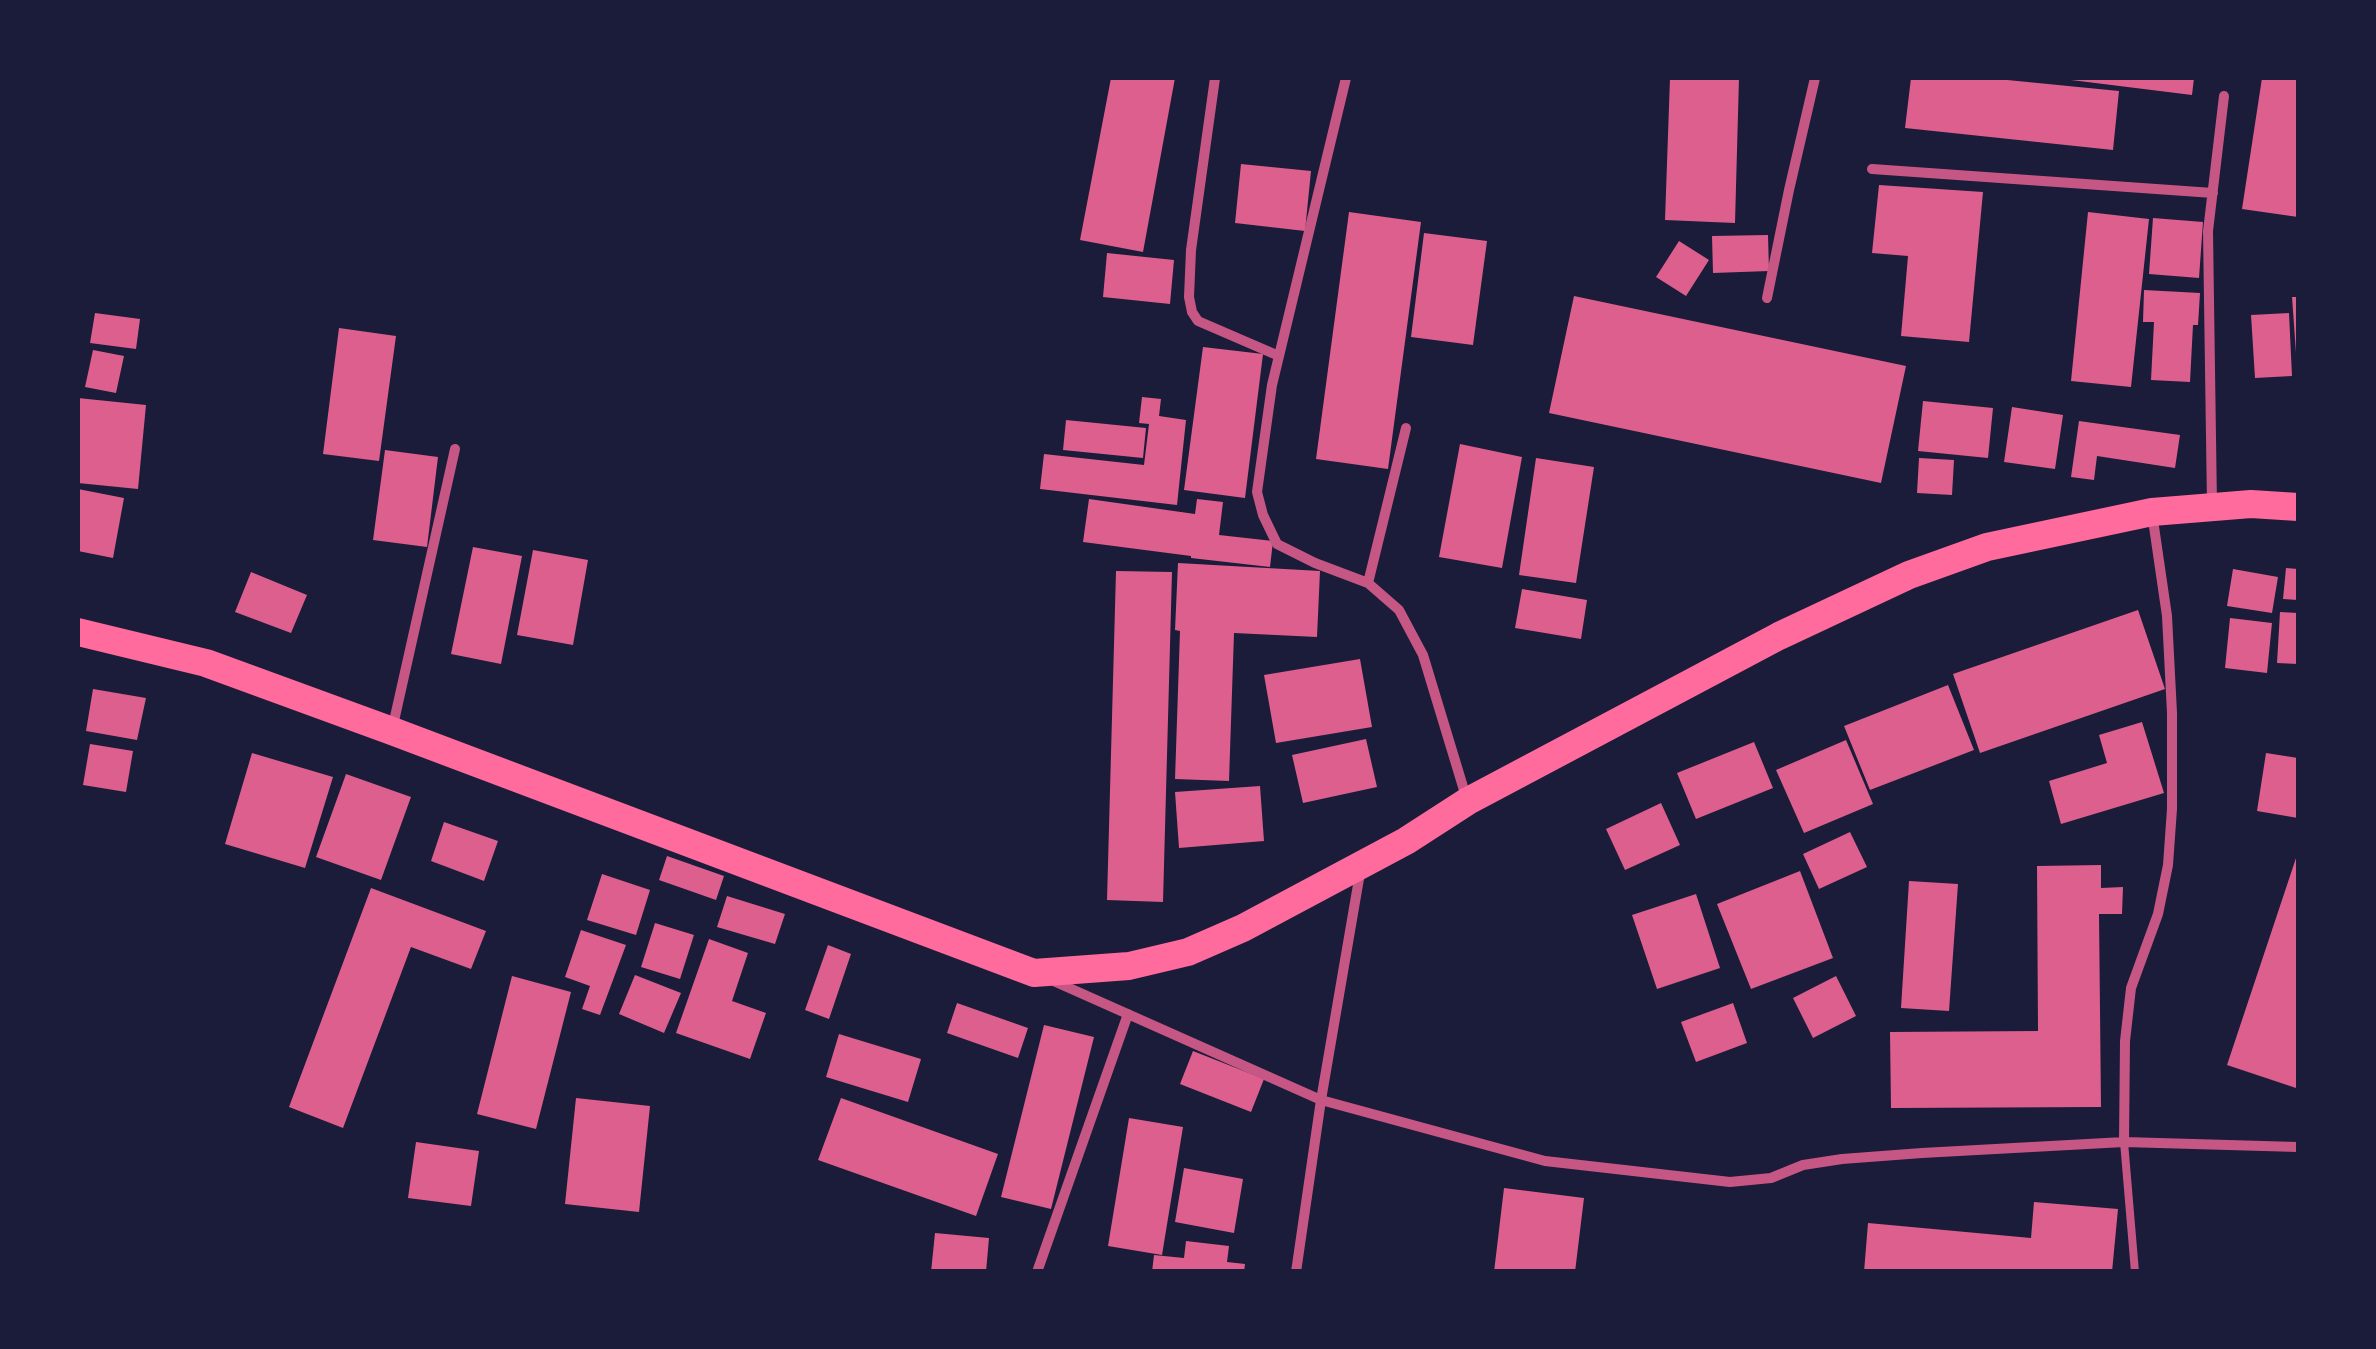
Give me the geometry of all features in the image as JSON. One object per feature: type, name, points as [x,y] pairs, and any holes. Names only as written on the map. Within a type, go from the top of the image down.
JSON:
[{"type":"highway","points":[[78,632],[206,664],[1034,973],[1129,966],[1188,952],[1244,928],[1406,841],[1468,801],[1779,636],[1910,575],[1987,547],[2152,512],[2251,504],[2298,507]]},
{"type":"street","points":[[1215,78],[1191,250],[1192,312],[1198,321],[1279,356]]},
{"type":"street","points":[[1346,78],[1272,385],[1257,492],[1263,515],[1278,544],[1314,563],[1368,583],[1399,610],[1423,655],[1468,801]]},
{"type":"street","points":[[1767,298],[1815,78]]},
{"type":"street","points":[[2212,507],[2208,232],[2224,96]]},
{"type":"street","points":[[1872,168],[2213,193]]},
{"type":"street","points":[[1368,583],[1406,428]]},
{"type":"street","points":[[392,731],[455,450]]},
{"type":"street","points":[[2124,1142],[2130,988],[2158,914],[2168,864],[2172,809],[2167,616],[2152,512]]},
{"type":"street","points":[[1296,1272],[1361,866]]},
{"type":"street","points":[[1034,973],[1322,1100],[1545,1161],[1730,1182],[1770,1178],[1802,1165],[1842,1159],[2124,1142],[2298,1147]]},
{"type":"street","points":[[1037,1272],[1128,1014]]},
{"type":"lane","points":[[2124,1142],[2135,1272]]},
{"type":"building","points":[[1111,78],[1175,78],[1143,252],[1080,240]]},
{"type":"building","points":[[1670,78],[1739,78],[1735,223],[1665,220]]},
{"type":"building","points":[[1911,78],[1987,78],[2119,91],[2113,150],[1905,128]]},
{"type":"building","points":[[2071,78],[2194,78],[2192,95]]},
{"type":"building","points":[[2262,78],[2298,78],[2298,217],[2242,209]]},
{"type":"building","points":[[1241,164],[1311,171],[1305,231],[1235,223]]},
{"type":"building","points":[[1879,185],[1983,192],[1969,342],[1901,336],[1908,256],[1872,253]]},
{"type":"building","points":[[1349,212],[1421,222],[1388,469],[1316,459]]},
{"type":"building","points":[[2088,212],[2149,219],[2131,387],[2071,381]]},
{"type":"building","points":[[2153,218],[2203,222],[2199,278],[2149,274]]},
{"type":"building","points":[[1424,233],[1487,241],[1473,345],[1411,337]]},
{"type":"building","points":[[1768,235],[1769,271],[1713,273],[1712,236]]},
{"type":"building","points":[[1679,241],[1709,260],[1686,296],[1656,277]]},
{"type":"building","points":[[1107,253],[1174,260],[1170,304],[1103,297]]},
{"type":"building","points":[[2144,290],[2200,293],[2198,325],[2193,325],[2190,382],[2151,380],[2154,322],[2143,322]]},
{"type":"building","points":[[1574,296],[1906,366],[1881,483],[1549,413]]},
{"type":"building","points":[[2292,297],[2298,297],[2298,353],[2296,353]]},
{"type":"building","points":[[95,313],[140,319],[136,349],[90,343]]},
{"type":"building","points":[[2289,313],[2292,376],[2255,378],[2251,315]]},
{"type":"building","points":[[339,328],[396,336],[379,461],[323,454]]},
{"type":"building","points":[[1203,347],[1263,354],[1245,498],[1184,490]]},
{"type":"building","points":[[93,350],[124,356],[116,393],[85,387]]},
{"type":"building","points":[[1142,397],[1161,399],[1159,416],[1186,420],[1177,505],[1040,489],[1044,454],[1144,465],[1149,424],[1139,423]]},
{"type":"building","points":[[78,398],[146,405],[138,489],[78,483]]},
{"type":"building","points":[[1923,401],[1993,408],[1988,458],[1918,451]]},
{"type":"building","points":[[2012,407],[2063,415],[2055,469],[2004,462]]},
{"type":"building","points":[[1066,420],[1146,428],[1143,458],[1063,450]]},
{"type":"building","points":[[2079,421],[2180,435],[2175,468],[2097,456],[2094,480],[2071,477]]},
{"type":"building","points":[[1460,444],[1522,457],[1502,568],[1439,557]]},
{"type":"building","points":[[385,450],[438,457],[427,547],[373,540]]},
{"type":"building","points":[[1536,458],[1594,467],[1576,583],[1519,575]]},
{"type":"building","points":[[1919,458],[1954,460],[1952,495],[1917,493]]},
{"type":"building","points":[[78,489],[124,498],[113,558],[78,551]]},
{"type":"building","points":[[1089,499],[1195,514],[1197,499],[1223,502],[1219,535],[1273,541],[1270,567],[1083,542]]},
{"type":"building","points":[[473,547],[522,556],[501,664],[451,654]]},
{"type":"building","points":[[533,550],[588,560],[573,645],[517,635]]},
{"type":"building","points":[[1178,563],[1320,571],[1317,637],[1234,633],[1229,781],[1175,779]]},
{"type":"building","points":[[2286,568],[2298,569],[2298,600],[2283,599]]},
{"type":"building","points":[[2233,569],[2278,577],[2272,613],[2227,606]]},
{"type":"building","points":[[1116,571],[1172,572],[1163,902],[1107,900]]},
{"type":"building","points":[[251,572],[307,595],[291,633],[235,612]]},
{"type":"building","points":[[1522,589],[1587,600],[1581,639],[1515,628]]},
{"type":"building","points":[[2138,610],[2165,689],[1980,753],[1953,674]]},
{"type":"building","points":[[2280,612],[2298,613],[2298,664],[2277,663]]},
{"type":"building","points":[[2230,618],[2272,623],[2267,673],[2225,668]]},
{"type":"building","points":[[1360,659],[1372,727],[1276,743],[1264,675]]},
{"type":"building","points":[[1948,685],[1974,750],[1870,790],[1844,726]]},
{"type":"building","points":[[93,689],[146,698],[137,740],[86,731]]},
{"type":"building","points":[[2142,722],[2164,793],[2061,824],[2049,781],[2107,763],[2099,735]]},
{"type":"building","points":[[1366,739],[1377,787],[1303,803],[1292,755]]},
{"type":"building","points":[[1846,740],[1873,804],[1804,833],[1776,770]]},
{"type":"building","points":[[1754,742],[1773,788],[1696,819],[1677,773]]},
{"type":"building","points":[[90,744],[133,751],[126,792],[83,785]]},
{"type":"building","points":[[252,753],[333,777],[305,868],[225,844]]},
{"type":"building","points":[[2266,753],[2298,758],[2298,818],[2257,811]]},
{"type":"building","points":[[346,774],[411,797],[381,880],[316,857]]},
{"type":"building","points":[[1260,786],[1264,841],[1179,848],[1175,792]]},
{"type":"building","points":[[1661,803],[1680,845],[1625,870],[1606,829]]},
{"type":"building","points":[[444,822],[498,841],[484,881],[431,861]]},
{"type":"building","points":[[1850,832],[1867,867],[1819,889],[1803,854]]},
{"type":"building","points":[[2298,852],[2298,1079],[2296,1088],[2227,1065]]},
{"type":"building","points":[[667,856],[724,876],[716,900],[659,880]]},
{"type":"building","points":[[2101,865],[2101,888],[2123,887],[2122,914],[2099,914],[2101,1107],[1891,1108],[1890,1032],[2038,1031],[2037,866]]},
{"type":"building","points":[[1800,871],[1833,958],[1751,989],[1717,904]]},
{"type":"building","points":[[602,874],[650,890],[636,935],[587,920]]},
{"type":"building","points":[[1909,881],[1958,884],[1949,1011],[1901,1008]]},
{"type":"building","points":[[371,888],[486,931],[471,969],[411,947],[343,1128],[289,1107]]},
{"type":"building","points":[[1696,894],[1720,968],[1657,989],[1632,915]]},
{"type":"building","points":[[727,896],[785,914],[775,944],[717,927]]},
{"type":"building","points":[[655,923],[694,935],[680,979],[641,967]]},
{"type":"building","points":[[581,930],[626,945],[600,1015],[582,1009],[590,986],[565,977]]},
{"type":"building","points":[[709,939],[748,953],[732,1001],[766,1013],[750,1059],[676,1033]]},
{"type":"building","points":[[828,945],[851,954],[829,1019],[805,1010]]},
{"type":"building","points":[[635,975],[681,993],[664,1033],[619,1014]]},
{"type":"building","points":[[512,976],[571,992],[536,1129],[477,1114]]},
{"type":"building","points":[[1836,976],[1856,1016],[1813,1038],[1793,998]]},
{"type":"building","points":[[957,1003],[1028,1028],[1018,1058],[947,1033]]},
{"type":"building","points":[[1733,1003],[1747,1043],[1696,1062],[1681,1022]]},
{"type":"building","points":[[1044,1025],[1094,1037],[1051,1209],[1001,1197]]},
{"type":"building","points":[[839,1034],[921,1059],[908,1102],[826,1077]]},
{"type":"building","points":[[1193,1051],[1264,1079],[1251,1112],[1180,1084]]},
{"type":"building","points":[[576,1098],[650,1106],[639,1212],[565,1204]]},
{"type":"building","points":[[841,1098],[998,1154],[976,1216],[818,1160]]},
{"type":"building","points":[[1129,1118],[1183,1127],[1162,1255],[1108,1246]]},
{"type":"building","points":[[416,1142],[479,1151],[471,1206],[408,1198]]},
{"type":"building","points":[[1184,1168],[1243,1179],[1234,1233],[1175,1222]]},
{"type":"building","points":[[1504,1188],[1584,1198],[1575,1272],[1494,1272]]},
{"type":"building","points":[[2034,1202],[2118,1209],[2112,1272],[1864,1272],[1868,1223],[2031,1238]]},
{"type":"building","points":[[935,1233],[989,1238],[986,1272],[931,1272]]},
{"type":"building","points":[[1186,1241],[1229,1246],[1227,1262],[1245,1264],[1244,1272],[1152,1272],[1154,1255],[1184,1258]]}]
